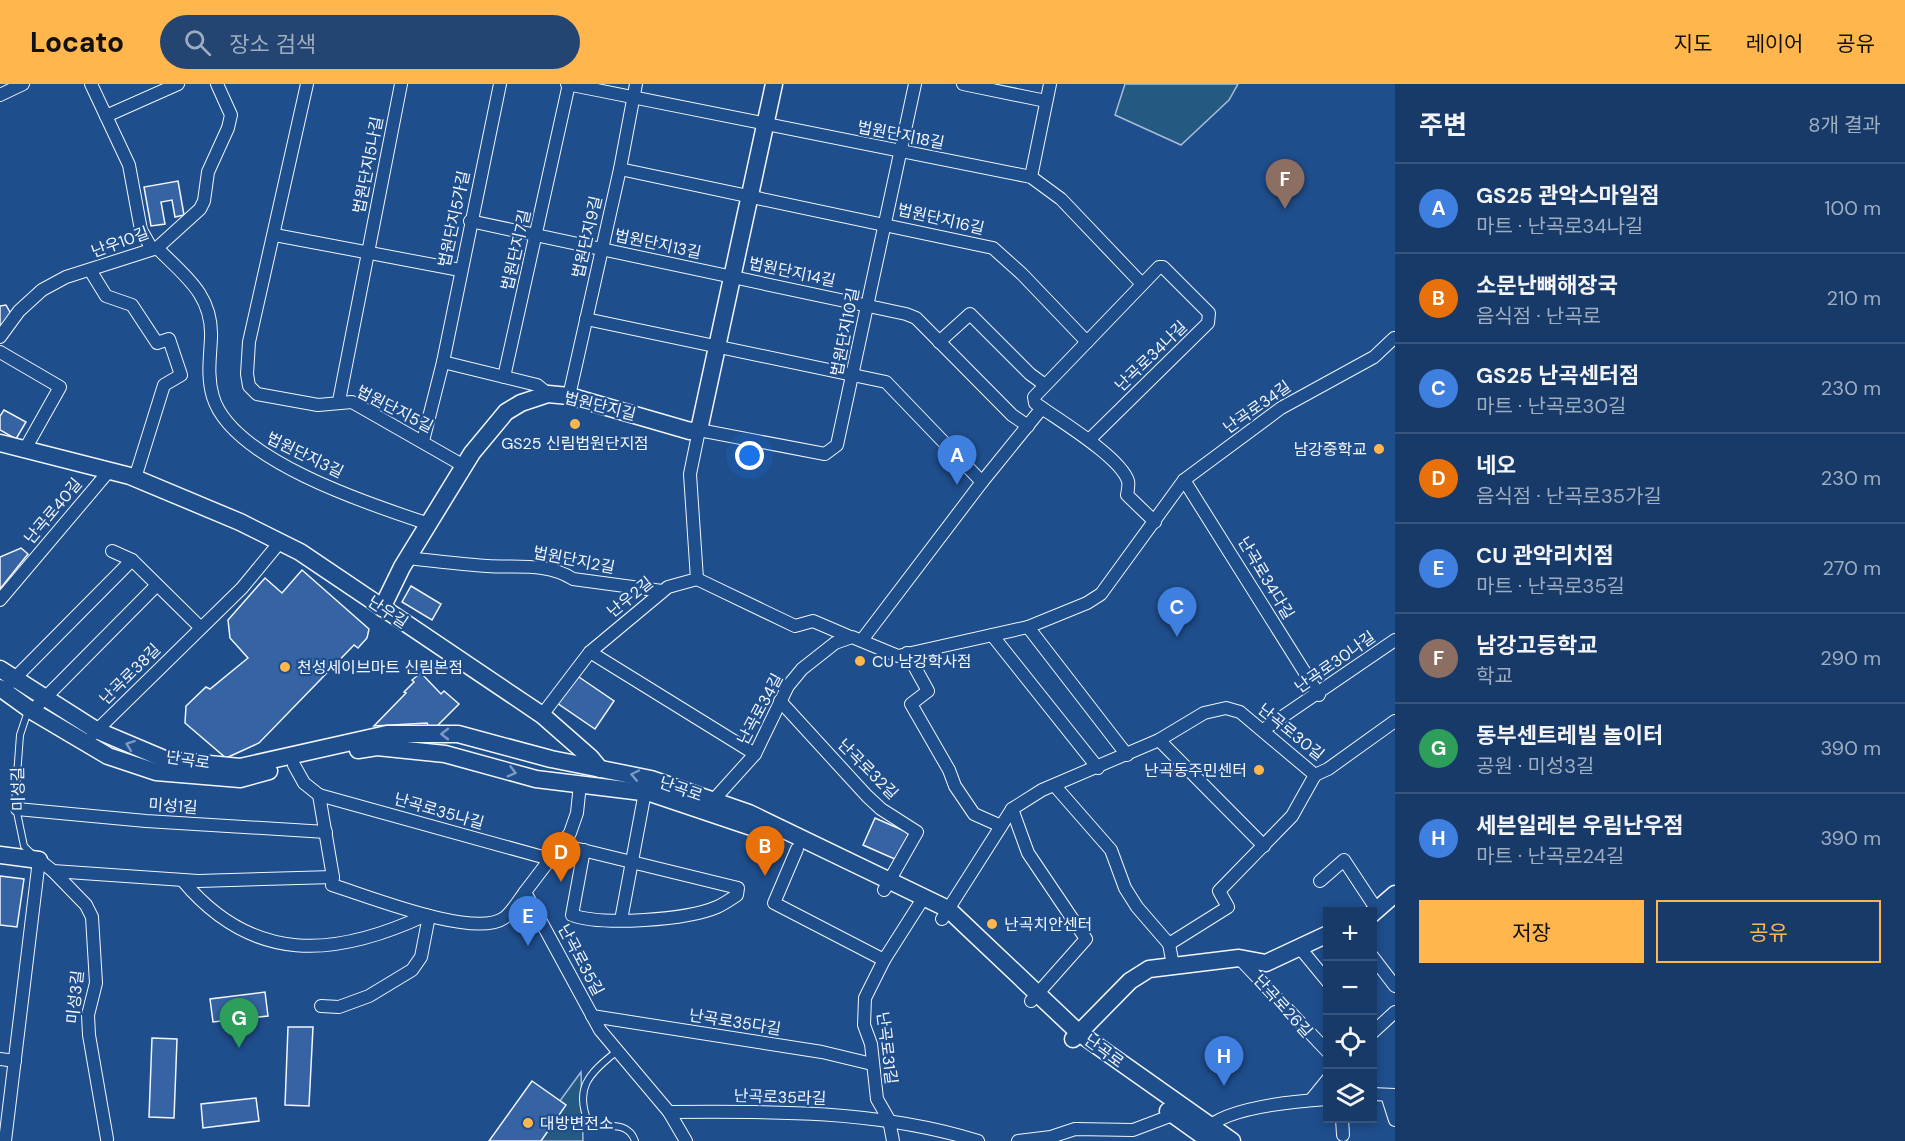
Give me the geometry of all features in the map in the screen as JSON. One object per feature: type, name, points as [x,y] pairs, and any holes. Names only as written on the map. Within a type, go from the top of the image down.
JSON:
[{"type":"main road","points":[[699,430],[774,84]]},
{"type":"main road","name":"법원단지길","points":[[382,608],[408,558],[464,466],[506,412],[521,403],[548,394],[569,396],[690,431],[699,430]]},
{"type":"main road","name":"난우길","points":[[0,443],[135,478],[240,522],[300,552],[542,715],[599,768],[612,788]]},
{"type":"main road","name":"난곡로","points":[[4,682],[45,699],[96,730],[167,760],[240,767],[387,734],[458,734],[550,759],[651,779],[797,849],[887,885]]},
{"type":"main road","name":"난곡로","points":[[4,682],[30,710],[84,743],[108,756],[156,772],[240,779],[377,747],[445,754],[536,778],[645,792],[749,813],[945,914],[1076,1036],[1208,1134],[1232,1141]]},
{"type":"main road","points":[[0,855],[39,860]]},
{"type":"main road","points":[[1377,910],[1395,894]]},
{"type":"main road","name":"난곡로26길","points":[[1076,1036],[1130,981],[1149,969],[1239,958],[1266,963],[1323,936]]},
{"type":"street","points":[[0,95],[23,84]]},
{"type":"street","name":"법원단지3길","points":[[91,84],[129,165],[141,230],[155,248],[201,293],[208,304],[211,336],[208,367],[213,399],[224,419],[239,437],[265,456],[371,504],[429,524]]},
{"type":"street","points":[[106,116],[177,84]]},
{"type":"street","name":"난우10길","points":[[0,337],[19,311],[42,290],[66,277],[155,248],[200,209],[204,201],[208,172],[228,129],[231,115],[217,84]]},
{"type":"street","name":"법원단지5길","points":[[307,84],[247,354],[249,386],[257,394],[318,405],[339,401],[352,402],[464,466]]},
{"type":"street","name":"법원단지5나길","points":[[339,401],[401,84]]},
{"type":"street","name":"법원단지5가길","points":[[423,441],[443,362],[470,220],[500,84]]},
{"type":"street","name":"법원단지18길","points":[[568,84],[1031,177],[1061,199],[1142,284]]},
{"type":"street","name":"법원단지7길","points":[[504,377],[537,235],[568,84]]},
{"type":"street","name":"법원단지9길","points":[[569,396],[620,169],[636,84]]},
{"type":"street","name":"법원단지10길","points":[[699,430],[828,453],[837,446],[854,376],[915,84]]},
{"type":"street","points":[[963,84],[1046,101]]},
{"type":"street","points":[[1031,177],[1050,84]]},
{"type":"street","points":[[620,169],[751,196]]},
{"type":"street","name":"법원단지16길","points":[[751,196],[993,248],[1087,342]]},
{"type":"street","name":"법원단지13길","points":[[470,220],[732,276]]},
{"type":"street","points":[[274,235],[460,270]]},
{"type":"street","name":"난곡로34나길","points":[[1042,408],[1035,403],[1034,397],[1142,284],[1159,267],[1163,267],[1209,313],[1208,323],[1090,439]]},
{"type":"street","points":[[90,270],[106,296],[132,305],[157,343],[169,339],[181,375],[164,385],[135,478]]},
{"type":"street","name":"법원단지14길","points":[[732,276],[916,318],[1012,415],[1028,426]]},
{"type":"street","points":[[939,342],[970,314],[1030,374],[1046,385]]},
{"type":"street","points":[[586,319],[886,382],[982,482]]},
{"type":"street","name":"난곡로34길","points":[[709,805],[764,741],[780,701],[802,669],[835,642],[848,636],[862,640],[889,654],[907,653],[1028,627],[1087,603],[1101,594],[1184,480],[1281,408],[1374,357],[1394,338]]},
{"type":"street","points":[[0,352],[60,387],[24,451]]},
{"type":"street","points":[[443,362],[537,385],[548,394]]},
{"type":"street","points":[[862,640],[982,482],[1042,408],[1090,439],[1125,475],[1129,484],[1127,495],[1155,522]]},
{"type":"street","points":[[699,430],[690,474],[697,579],[795,626],[813,621],[848,636]]},
{"type":"street","name":"난곡로40길","points":[[0,600],[109,471]]},
{"type":"street","name":"난곡로34다길","points":[[1184,480],[1319,694]]},
{"type":"street","name":"난곡로38길","points":[[84,743],[242,588],[280,542]]},
{"type":"street","points":[[112,551],[132,560],[200,627]]},
{"type":"street","name":"법원단지2길","points":[[408,558],[489,566],[542,567],[561,571],[573,579],[662,591]]},
{"type":"street","points":[[4,682],[132,560]]},
{"type":"street","name":"난우2길","points":[[542,715],[590,652],[662,591],[681,582],[697,579]]},
{"type":"street","points":[[30,710],[45,699],[157,585]]},
{"type":"street","points":[[1028,627],[1127,755]]},
{"type":"street","points":[[992,634],[1098,768]]},
{"type":"street","name":"난곡로30나길","points":[[1263,730],[1319,694],[1395,640]]},
{"type":"street","points":[[590,652],[755,754]]},
{"type":"street","points":[[907,653],[928,691],[911,704],[949,770],[955,786],[974,814],[1001,826]]},
{"type":"street","name":"난곡로32길","points":[[780,701],[867,796],[881,809],[917,832],[887,885]]},
{"type":"street","name":"난곡로30길","points":[[945,914],[1012,809],[1042,790],[1159,740],[1204,712],[1226,708],[1240,712],[1263,730],[1294,760],[1315,775],[1328,769],[1395,721]]},
{"type":"street","points":[[1159,740],[1264,846]]},
{"type":"street","points":[[294,765],[304,783],[318,795],[326,832],[333,877],[332,885],[428,916],[480,924],[504,918],[562,845],[577,813],[580,784]]},
{"type":"street","points":[[1169,944],[1228,907],[1219,891],[1292,816],[1315,775]]},
{"type":"street","points":[[1055,786],[1111,850],[1125,888],[1137,907],[1169,944],[1173,965]]},
{"type":"street","name":"난곡로","points":[[621,920],[645,792]]},
{"type":"street","name":"난곡로35나길","points":[[318,795],[550,859]]},
{"type":"street","name":"미성1길","points":[[17,809],[146,821],[326,832]]},
{"type":"street","points":[[1012,809],[1028,853],[1086,939],[1034,997]]},
{"type":"street","points":[[562,845],[584,850],[738,888],[737,894],[717,907],[696,912],[621,920],[587,921],[572,915],[584,850]]},
{"type":"street","points":[[797,849],[774,903],[884,960]]},
{"type":"street","points":[[4,1134],[39,860]]},
{"type":"street","name":"미성3길","points":[[39,860],[86,905],[92,917],[96,983],[88,1016],[89,1035],[107,1139]]},
{"type":"street","points":[[1320,881],[1344,860],[1372,907]]},
{"type":"street","points":[[53,871],[183,880],[333,877]]},
{"type":"street","points":[[183,880],[201,902],[225,921],[263,939],[301,947],[347,944],[428,916]]},
{"type":"street","name":"난곡로35길","points":[[525,892],[592,1016],[616,1052],[644,1080],[669,1112],[686,1141]]},
{"type":"street","name":"난곡로31길","points":[[893,1141],[889,1120],[877,1100],[871,1044],[864,1025],[865,998],[884,960],[922,902]]},
{"type":"street","points":[[321,1006],[339,1007],[369,996],[412,970],[421,957],[428,916]]},
{"type":"street","points":[[1300,948],[1323,976]]},
{"type":"street","name":"난곡로26길","points":[[1239,958],[1323,1048]]},
{"type":"street","points":[[1376,961],[1395,986]]},
{"type":"street","points":[[1377,1028],[1395,1012]]},
{"type":"street","name":"난곡로35다길","points":[[592,1016],[822,1052],[872,1064]]},
{"type":"street","points":[[0,1059],[15,1061]]},
{"type":"street","points":[[1311,1100],[1323,1085]]},
{"type":"street","points":[[1391,1095],[1395,1120]]},
{"type":"street","points":[[1208,1134],[1227,1116],[1323,1099]]},
{"type":"street","name":"난곡로35라길","points":[[669,1112],[819,1115],[889,1120],[972,1140]]},
{"type":"street","points":[[1018,1141],[1051,1137],[1075,1129],[1133,1130],[1179,1112]]},
{"type":"street","points":[[1342,1123],[1343,1135]]},
{"type":"lane","name":"미성길","points":[[30,710],[20,735],[17,809],[24,846],[39,860]]},
{"type":"lane","points":[[616,1052],[588,1077],[582,1099],[585,1114],[589,1124],[626,1129],[632,1134],[634,1141]]},
{"type":"shaded area","points":[[1125,84],[1238,84],[1229,100],[1181,145],[1115,115]]},
{"type":"shaded area","points":[[581,1072],[583,1141],[537,1141],[543,1124]]},
{"type":"building","points":[[178,181],[184,215],[175,217],[172,200],[161,202],[165,224],[151,226],[144,187]]},
{"type":"building","points":[[6,305],[11,314],[0,330],[0,306]]},
{"type":"building","points":[[4,410],[26,422],[16,439],[0,430],[0,416]]},
{"type":"building","points":[[21,548],[28,554],[0,589],[0,557]]},
{"type":"building","name":"천성세이브마트 신림본점","points":[[302,570],[369,629],[367,638],[358,648],[354,645],[259,743],[226,758],[185,723],[186,706],[206,687],[210,689],[248,658],[230,638],[228,620],[265,578],[282,593]]},
{"type":"building","points":[[411,586],[441,604],[432,620],[402,602]]},
{"type":"building","points":[[421,673],[441,694],[444,691],[459,704],[435,728],[429,727],[427,723],[374,726],[406,693],[404,692],[414,682],[412,680]]},
{"type":"building","points":[[576,675],[614,701],[595,729],[557,703]]},
{"type":"building","points":[[875,818],[909,833],[897,860],[863,845]]},
{"type":"building","points":[[0,876],[24,879],[17,927],[0,925]]},
{"type":"building","points":[[265,992],[268,1016],[213,1022],[210,999]]},
{"type":"building","points":[[288,1027],[313,1027],[309,1106],[285,1105]]},
{"type":"building","points":[[152,1038],[177,1039],[174,1118],[149,1117]]},
{"type":"building","name":"대방변전소","points":[[532,1081],[566,1105],[541,1141],[489,1141]]},
{"type":"building","points":[[256,1098],[259,1121],[203,1128],[201,1104]]},
{"type":"place","name":"남강고등학교","points":[[1285,209]]},
{"type":"place","name":"GS25 신림법원단지점","points":[[575,424]]},
{"type":"place","name":"남강중학교","points":[[1379,449]]},
{"type":"place","name":"GS25 관악스마일점","points":[[957,485]]},
{"type":"place","name":"GS25 난곡센터점","points":[[1177,637]]},
{"type":"place","name":"CU 남강학사점","points":[[860,661]]},
{"type":"place","name":"천성세이브마트 신림본점","points":[[285,667]]},
{"type":"place","name":"난곡동주민센터","points":[[1259,770]]},
{"type":"place","name":"소문난뼈해장국","points":[[765,876]]},
{"type":"place","name":"네오","points":[[561,882]]},
{"type":"place","name":"난곡치안센터","points":[[992,924]]},
{"type":"place","name":"CU 관악리치점","points":[[528,946]]},
{"type":"place","name":"동부센트레빌 놀이터","points":[[239,1048]]},
{"type":"place","name":"세븐일레븐 우림난우점","points":[[1224,1086]]},
{"type":"place","name":"대방변전소","points":[[528,1123]]}]
